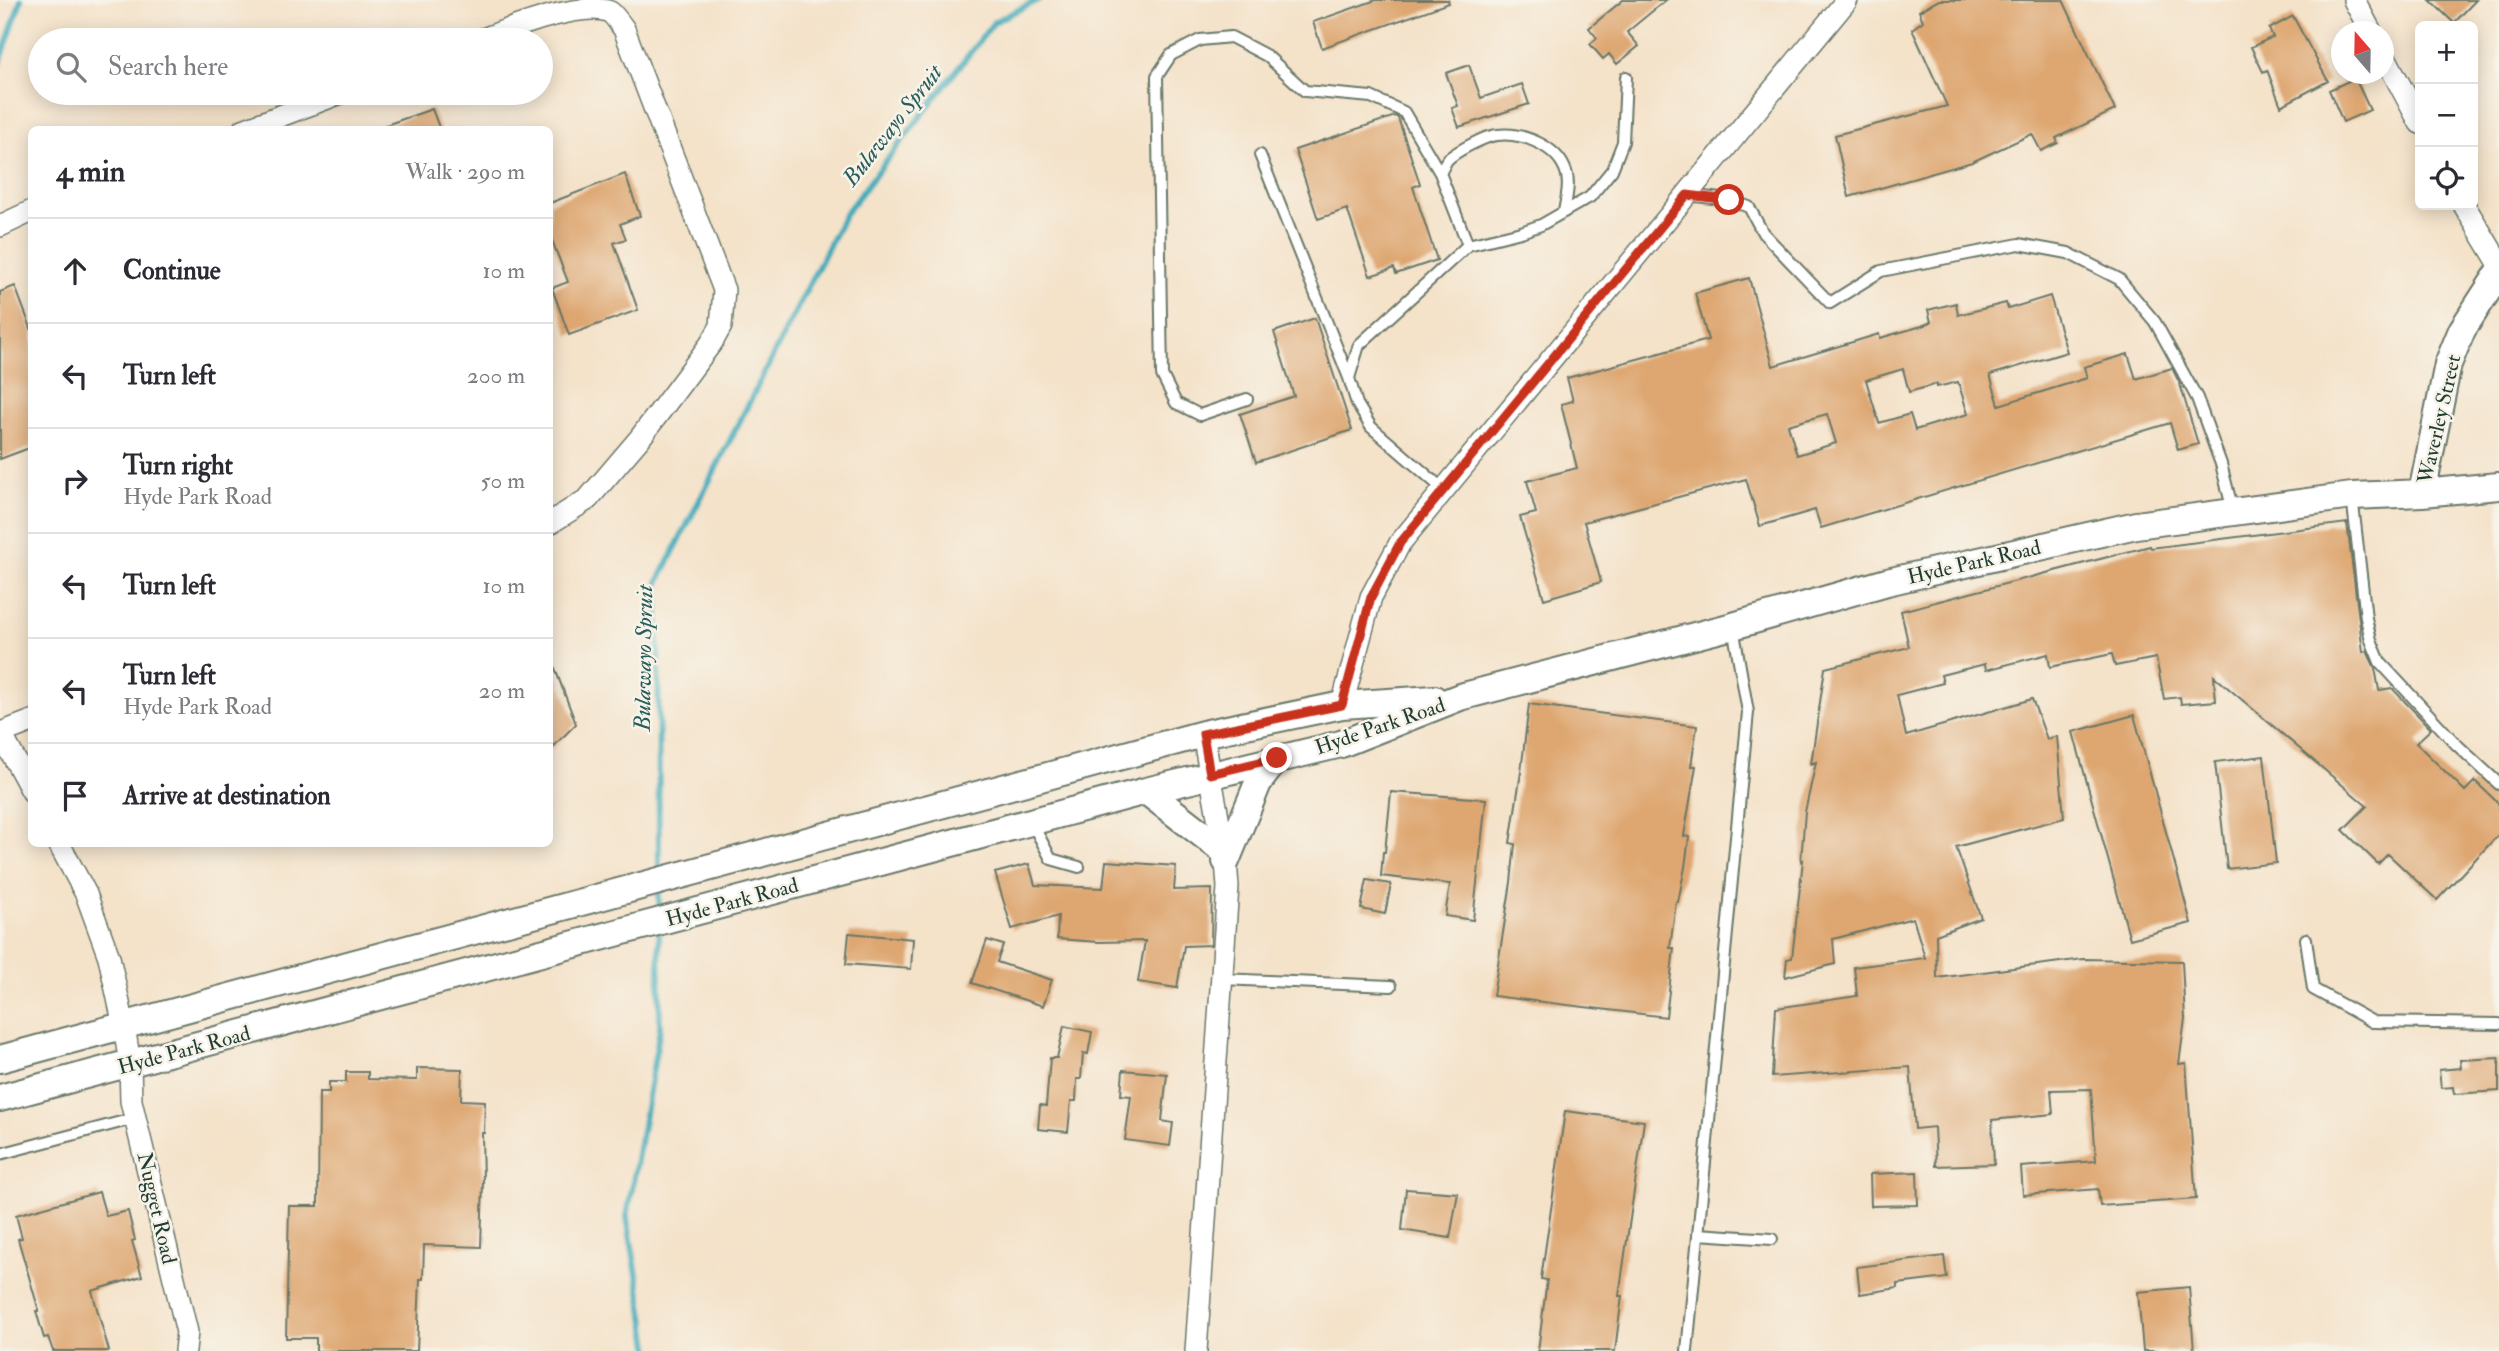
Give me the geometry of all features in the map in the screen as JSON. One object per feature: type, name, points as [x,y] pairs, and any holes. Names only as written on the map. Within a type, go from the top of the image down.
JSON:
[{"type":"street","points":[[1342,705],[1377,584],[1400,543],[1847,0]]},
{"type":"street","points":[[2354,0],[2365,21]]},
{"type":"street","points":[[512,28],[566,8],[591,5],[610,12],[624,29],[724,290],[720,326],[712,342],[640,438],[588,499],[553,521]]},
{"type":"street","points":[[2394,74],[2415,114]]},
{"type":"street","points":[[254,126],[309,105]]},
{"type":"street","points":[[2467,210],[2499,263]]},
{"type":"street","points":[[0,226],[28,213]]},
{"type":"street","name":"Waverley Street","points":[[2422,493],[2448,363],[2462,330],[2499,273]]},
{"type":"street","name":"Hyde Park Road","points":[[0,1098],[1146,790],[1341,744],[1460,697],[1733,626],[1887,582],[2136,525],[2352,496],[2499,486]]},
{"type":"street","name":"Hyde Park Road","points":[[0,1059],[1203,734],[1342,705],[1460,697]]},
{"type":"street","points":[[28,722],[0,732],[28,784]]},
{"type":"street","points":[[1196,1351],[1228,887],[1203,734]]},
{"type":"street","points":[[1225,856],[1258,783],[1277,758]]},
{"type":"street","points":[[1040,777],[1042,819]]},
{"type":"street","points":[[1146,790],[1225,856]]},
{"type":"street","name":"Nugget Road","points":[[61,847],[86,894],[109,957],[130,1065],[131,1101],[187,1332],[185,1351]]},
{"type":"lane","points":[[1247,399],[1200,415],[1176,403],[1162,374],[1157,76],[1171,55],[1200,40],[1231,37],[1267,56],[1305,91],[1371,97],[1404,112],[1440,173],[1468,246]]},
{"type":"lane","points":[[1349,378],[1359,345],[1468,246],[1521,232],[1590,197],[1612,170],[1623,142],[1626,77]]},
{"type":"lane","points":[[1440,173],[1448,159],[1469,146],[1495,135],[1522,137],[1549,149],[1566,170],[1568,189],[1564,212]]},
{"type":"lane","points":[[1260,155],[1357,404],[1371,427],[1444,490]]},
{"type":"lane","points":[[1687,195],[1729,200],[1749,207],[1763,233],[1830,303],[1881,271],[2019,244],[2068,253],[2119,279],[2155,322],[2197,398],[2221,464],[2234,512]]},
{"type":"lane","points":[[2352,496],[2366,618],[2380,662],[2456,744],[2499,784]]},
{"type":"lane","points":[[1687,1351],[1748,712],[1733,626]]},
{"type":"lane","points":[[1042,819],[1051,859],[1079,867]]},
{"type":"lane","points":[[2306,939],[2313,989],[2373,1022],[2499,1024]]},
{"type":"lane","points":[[1221,979],[1391,986]]},
{"type":"lane","points":[[0,1154],[136,1118]]},
{"type":"lane","points":[[1698,1234],[1772,1239]]},
{"type":"building","points":[[1376,0],[1448,0],[1449,3],[1322,48],[1313,22]]},
{"type":"building","points":[[1623,0],[1666,0],[1627,32],[1639,46],[1617,64],[1609,54],[1603,59],[1590,44],[1597,38],[1589,28]]},
{"type":"building","points":[[1939,0],[2063,0],[2115,110],[2056,138],[2058,143],[2041,151],[2032,134],[1972,162],[1849,197],[1835,135],[1947,106],[1912,29],[1923,21],[1919,11]]},
{"type":"building","points":[[2430,0],[2476,0],[2456,21],[2452,21]]},
{"type":"building","points":[[2293,16],[2328,81],[2281,106],[2267,70],[2263,72],[2251,47],[2273,37],[2269,29]]},
{"type":"building","points":[[1469,65],[1481,98],[1522,84],[1529,104],[1459,127],[1452,108],[1458,106],[1446,73]]},
{"type":"building","points":[[2342,84],[2358,84],[2370,110],[2343,122],[2329,90]]},
{"type":"building","points":[[432,109],[438,126],[383,126]]},
{"type":"building","points":[[1395,116],[1398,118],[1420,184],[1413,187],[1437,260],[1396,274],[1394,268],[1370,276],[1347,209],[1318,219],[1295,150]]},
{"type":"building","points":[[625,174],[640,216],[620,224],[626,239],[614,243],[638,310],[569,335],[553,291],[553,288],[568,282],[553,243],[553,202]]},
{"type":"building","points":[[1749,278],[1773,366],[1879,334],[1880,338],[1922,326],[1931,322],[1928,310],[1956,303],[1958,315],[2006,303],[2008,309],[2050,296],[2067,352],[1990,375],[1999,405],[2087,378],[2084,367],[2128,354],[2136,379],[2172,368],[2180,384],[2198,444],[2178,450],[2170,423],[1821,528],[1815,510],[1760,526],[1746,479],[1584,522],[1601,582],[1544,599],[1520,517],[1536,513],[1527,481],[1577,468],[1561,404],[1573,401],[1567,378],[1708,340],[1695,293]],"holes":[[[1903,369],[1909,392],[1937,384],[1937,387],[1958,382],[1968,414],[1915,430],[1910,414],[1879,423],[1866,380]],[[1827,414],[1836,443],[1797,455],[1788,425]]]},
{"type":"building","points":[[15,286],[28,320],[28,448],[0,459],[0,292]]},
{"type":"building","points":[[1315,318],[1352,430],[1256,462],[1240,414],[1294,396],[1274,332]]},
{"type":"building","points":[[2347,523],[2363,652],[2367,651],[2375,668],[2379,690],[2392,688],[2431,729],[2416,743],[2465,791],[2475,781],[2499,804],[2499,834],[2437,900],[2388,854],[2378,864],[2343,830],[2367,806],[2214,676],[2216,701],[2181,704],[2180,697],[2164,699],[2156,658],[2115,666],[2112,654],[2050,667],[2048,654],[1986,670],[1985,664],[1941,675],[1943,683],[1897,695],[1906,736],[2032,699],[2047,739],[2057,736],[2064,818],[1956,847],[1981,918],[1936,935],[1937,978],[2083,959],[2182,961],[2185,1019],[2179,1064],[2186,1063],[2196,1199],[2100,1206],[2098,1189],[2023,1195],[2021,1167],[2096,1161],[2091,1089],[2051,1090],[2053,1114],[1992,1120],[1994,1164],[1936,1166],[1934,1127],[1915,1129],[1910,1067],[1772,1077],[1776,1008],[1857,996],[1854,967],[1925,958],[1913,918],[1833,939],[1835,964],[1785,977],[1787,959],[1792,958],[1803,860],[1801,861],[1805,812],[1816,762],[1811,764],[1825,668],[1909,647],[1901,611],[2150,546],[2151,548]]},
{"type":"building","points":[[553,663],[576,724],[553,747]]},
{"type":"building","points":[[1529,704],[1697,726],[1691,766],[1696,766],[1684,836],[1689,837],[1670,948],[1674,948],[1666,1017],[1493,996],[1511,882],[1515,844],[1510,843]]},
{"type":"building","points":[[2134,715],[2191,923],[2130,939],[2073,732]]},
{"type":"building","points":[[2264,756],[2276,863],[2227,869],[2215,762]]},
{"type":"building","points":[[1391,792],[1486,799],[1473,920],[1445,916],[1450,884],[1381,876]]},
{"type":"building","points":[[1106,861],[1176,866],[1174,890],[1212,889],[1211,945],[1184,946],[1177,988],[1138,982],[1145,941],[1057,939],[1058,916],[1012,929],[995,873],[1029,864],[1035,885],[1103,888]]},
{"type":"building","points":[[1367,880],[1391,884],[1385,914],[1361,909]]},
{"type":"building","points":[[849,933],[913,939],[911,969],[846,964]]},
{"type":"building","points":[[987,940],[1003,945],[997,962],[1052,980],[1043,1006],[972,983]]},
{"type":"building","points":[[1064,1026],[1092,1032],[1088,1054],[1083,1053],[1081,1079],[1077,1079],[1076,1101],[1071,1101],[1068,1132],[1038,1129],[1040,1105],[1046,1106],[1050,1058],[1057,1058]]},
{"type":"building","points":[[2499,1058],[2499,1091],[2454,1094],[2453,1087],[2441,1088],[2439,1070],[2461,1068],[2460,1060]]},
{"type":"building","points":[[417,1068],[462,1069],[461,1100],[485,1101],[482,1133],[481,1247],[424,1245],[417,1351],[316,1351],[316,1338],[286,1338],[289,1206],[318,1206],[319,1092],[329,1092],[329,1082],[346,1082],[346,1072],[368,1072],[368,1079],[417,1080]]},
{"type":"building","points":[[1123,1070],[1167,1074],[1162,1121],[1173,1123],[1170,1146],[1125,1140],[1131,1096],[1121,1095]]},
{"type":"building","points":[[1565,1111],[1644,1121],[1619,1296],[1622,1296],[1615,1351],[1538,1351],[1547,1280],[1541,1279]]},
{"type":"building","points":[[1917,1172],[1918,1205],[1871,1206],[1870,1174]]},
{"type":"building","points":[[1406,1189],[1458,1193],[1450,1238],[1402,1230]]},
{"type":"building","points":[[99,1192],[106,1216],[128,1211],[135,1240],[132,1241],[142,1276],[92,1291],[109,1351],[53,1351],[48,1337],[44,1338],[36,1311],[39,1311],[18,1239],[22,1238],[16,1215]]},
{"type":"building","points":[[1944,1256],[1947,1278],[1898,1284],[1898,1288],[1860,1294],[1857,1267]]},
{"type":"building","points":[[2189,1287],[2194,1351],[2143,1351],[2138,1292]]},
{"type":"waterway","points":[[0,62],[21,0]]},
{"type":"waterway","name":"Bulawayo Spruit","points":[[659,874],[658,582],[845,214],[994,22],[1038,0]]},
{"type":"waterway","name":"Bulawayo Spruit","points":[[659,889],[659,913]]},
{"type":"waterway","name":"Bulawayo Spruit","points":[[650,1351],[627,1217],[660,1028],[659,927]]},
{"type":"route","points":[[1277,758],[1210,774],[1203,734],[1342,705],[1371,597],[1400,543],[1687,195],[1729,200]]}]
